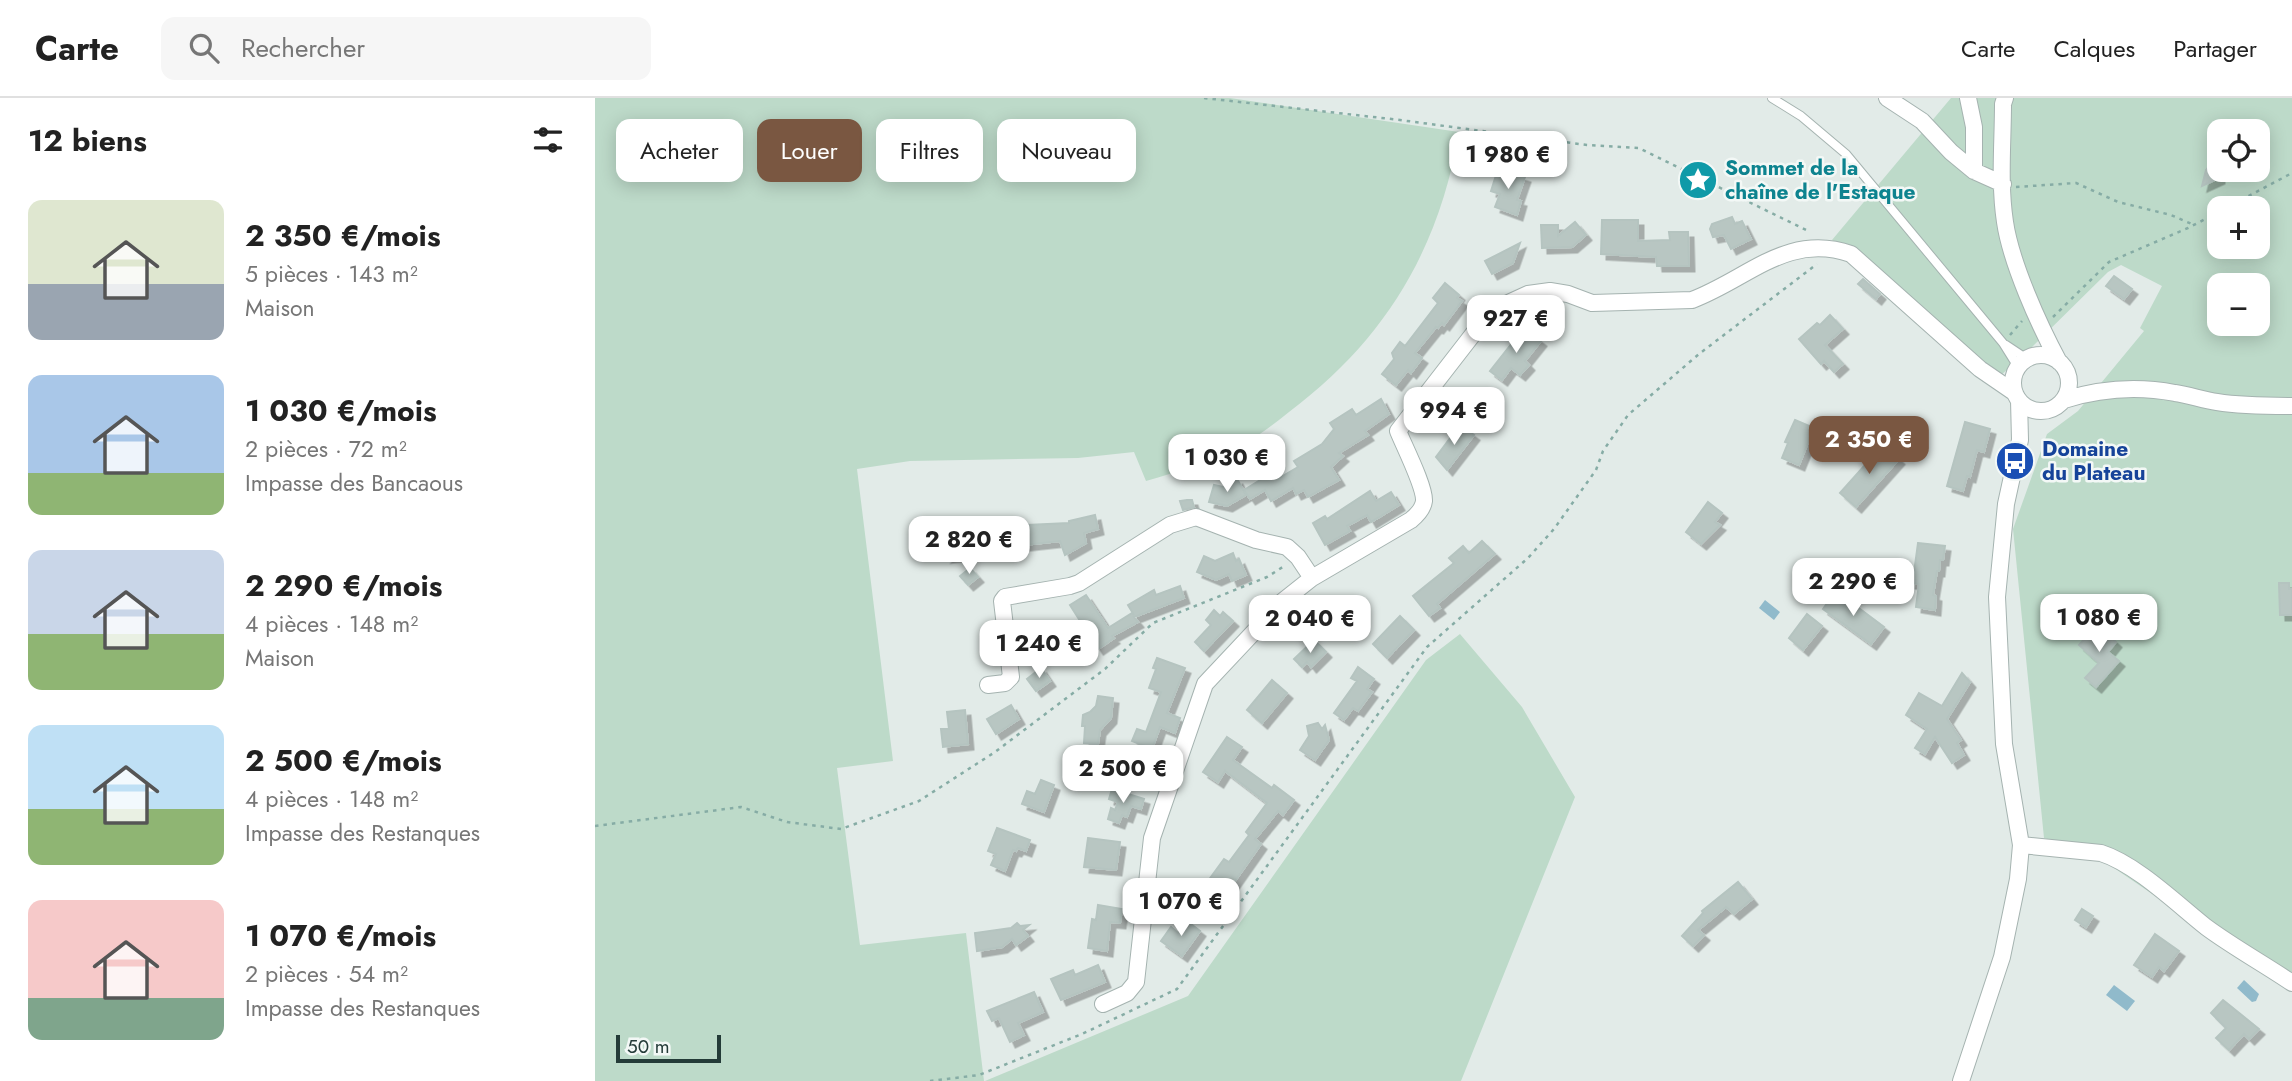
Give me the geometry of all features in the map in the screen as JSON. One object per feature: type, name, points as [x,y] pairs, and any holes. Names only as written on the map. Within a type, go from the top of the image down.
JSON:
[{"type":"street","points":[[1888,98],[1922,121],[1951,152],[1974,171],[2003,186]]},
{"type":"street","points":[[1968,98],[1974,127],[1974,171]]},
{"type":"street","points":[[2005,98],[2005,223],[2013,254],[2042,329],[2068,375],[2069,383],[2064,400]]},
{"type":"street","points":[[1103,1004],[1127,993],[1136,982],[1152,838],[1205,684],[1283,601],[1312,578],[1419,513],[1424,502],[1420,485],[1398,431],[1484,320],[1504,305],[1528,294],[1550,291],[1592,303],[1692,300],[1783,253],[1810,247],[1836,249],[1851,254],[1991,378],[2032,410],[2048,410]]},
{"type":"street","points":[[1961,1081],[2002,957],[2018,879],[2021,845],[2004,744],[1997,597],[2005,503],[2020,440],[2017,396],[2024,363],[2042,329]]},
{"type":"street","points":[[1991,378],[2004,377],[2024,363],[2052,357],[2059,362]]},
{"type":"street","points":[[2069,383],[2092,391]]},
{"type":"street","points":[[2020,440],[2048,410],[2064,400],[2092,391],[2137,390],[2252,406],[2292,406]]},
{"type":"street","points":[[988,685],[1005,683],[1011,677],[1002,601],[1005,597],[1079,583],[1170,525],[1196,517],[1256,540],[1287,547],[1299,556],[1312,578]]},
{"type":"street","points":[[2021,845],[2111,856],[2150,882],[2209,929],[2292,983]]},
{"type":"lane","points":[[1772,98],[1801,116],[1846,154],[2003,343],[2024,363]]},
{"type":"path","points":[[1204,98],[1587,145],[1639,148],[1806,230],[1810,247]]},
{"type":"path","points":[[2249,196],[2292,173]]},
{"type":"path","points":[[2003,186],[2076,183],[2118,202],[2171,215],[2194,225]]},
{"type":"path","points":[[2042,329],[2109,262],[2207,218]]},
{"type":"path","points":[[930,1081],[979,1074],[1082,1034],[1177,989],[1427,646],[1528,558],[1554,529],[1595,470],[1603,451],[1628,415],[1699,354],[1836,249]]},
{"type":"path","points":[[2003,343],[2027,315],[2036,313]]},
{"type":"path","points":[[595,826],[741,807],[787,822],[841,829],[919,801],[995,752],[1105,669],[1153,623],[1267,577],[1299,556]]},
{"type":"green space","points":[[595,98],[1230,98],[1459,132],[1450,175],[1422,253],[1403,289],[1380,323],[1323,384],[1241,446],[1195,466],[1146,481],[1134,452],[1078,458],[910,461],[857,469],[893,761],[837,768],[860,945],[966,933],[984,1081],[595,1081]]},
{"type":"green space","points":[[1951,98],[2292,98],[2292,989],[2092,853],[2044,838],[2013,529],[2047,434],[2078,411],[2144,331],[2140,328],[2162,286],[2121,265],[2108,272],[1999,377],[1832,240]]},
{"type":"green space","points":[[1460,634],[1522,707],[1575,797],[1461,1081],[985,1081],[1188,996],[1426,660]]},
{"type":"water","points":[[1765,600],[1780,612],[1774,620],[1759,608]]},
{"type":"water","points":[[2244,980],[2259,994],[2256,1001],[2252,1002],[2237,988]]},
{"type":"water","points":[[2114,985],[2135,1001],[2127,1011],[2106,995]]},
{"type":"building","points":[[1498,169],[1525,177],[1517,200],[1521,201],[1517,215],[1495,207],[1500,194],[1491,191]]},
{"type":"building","points":[[2206,170],[2207,182],[2210,182],[2202,186]]},
{"type":"building","points":[[1732,217],[1735,224],[1742,221],[1751,239],[1731,249],[1724,235],[1713,237],[1710,229],[1712,224]]},
{"type":"building","points":[[1602,220],[1638,220],[1638,241],[1670,240],[1669,232],[1688,232],[1689,266],[1657,266],[1656,257],[1601,254]]},
{"type":"building","points":[[1575,222],[1586,235],[1572,247],[1542,248],[1541,225],[1558,225],[1558,236]]},
{"type":"building","points":[[1520,243],[1513,263],[1492,274],[1485,261]]},
{"type":"building","points":[[2114,276],[2132,289],[2124,299],[2106,286]]},
{"type":"building","points":[[1863,279],[1880,294],[1876,299],[1858,284]]},
{"type":"building","points":[[1445,283],[1462,301],[1444,325],[1442,323],[1436,327],[1415,353],[1422,358],[1411,373],[1408,370],[1396,385],[1382,374],[1394,359],[1392,353],[1400,342],[1405,346],[1438,303],[1433,298]]},
{"type":"building","points":[[1830,315],[1843,329],[1825,345],[1843,364],[1834,372],[1824,361],[1821,364],[1799,339]]},
{"type":"building","points":[[1524,328],[1541,341],[1525,361],[1529,365],[1520,375],[1511,368],[1502,380],[1490,371]]},
{"type":"building","points":[[1381,399],[1389,414],[1365,431],[1368,435],[1339,453],[1343,456],[1331,467],[1339,480],[1308,497],[1304,490],[1296,494],[1293,488],[1271,501],[1265,490],[1250,499],[1244,490],[1270,474],[1281,477],[1298,467],[1294,461],[1322,444],[1334,429],[1330,423],[1352,409],[1356,415]]},
{"type":"building","points":[[1795,420],[1821,431],[1816,443],[1809,440],[1799,465],[1782,458],[1788,443],[1785,442]]},
{"type":"building","points":[[1965,422],[1990,429],[1984,452],[1977,450],[1970,477],[1967,476],[1963,491],[1947,486]]},
{"type":"building","points":[[1460,425],[1474,435],[1447,470],[1436,457]]},
{"type":"building","points":[[1883,445],[1899,459],[1856,507],[1840,493]]},
{"type":"building","points":[[1237,479],[1246,495],[1227,506],[1209,502],[1214,485],[1223,487]]},
{"type":"building","points":[[1370,491],[1376,501],[1391,492],[1399,505],[1371,522],[1367,515],[1347,526],[1350,531],[1325,545],[1313,523],[1325,516],[1327,519]]},
{"type":"building","points":[[1192,500],[1194,507],[1183,510],[1180,501]]},
{"type":"building","points":[[1708,502],[1722,513],[1715,522],[1720,525],[1701,544],[1686,532]]},
{"type":"building","points":[[1095,515],[1098,529],[1084,533],[1086,543],[1065,555],[1060,541],[947,557],[974,535],[973,532],[1069,523]]},
{"type":"building","points":[[1482,541],[1495,554],[1437,604],[1440,608],[1429,616],[1413,596],[1454,563],[1449,558],[1463,546],[1469,553]]},
{"type":"building","points":[[1918,543],[1945,546],[1933,595],[1936,596],[1935,610],[1916,607],[1919,584],[1910,583]]},
{"type":"building","points":[[1233,553],[1236,561],[1239,559],[1246,575],[1232,581],[1229,574],[1216,580],[1197,572],[1204,556],[1215,561]]},
{"type":"building","points":[[970,568],[978,577],[968,585],[960,576]]},
{"type":"building","points":[[2279,583],[2289,583],[2289,589],[2292,589],[2292,615],[2280,615]]},
{"type":"building","points":[[1180,586],[1184,598],[1134,617],[1138,622],[1112,636],[1114,638],[1098,649],[1070,605],[1086,595],[1108,628],[1132,613],[1134,615],[1128,605],[1154,590],[1156,595]]},
{"type":"building","points":[[1836,591],[1884,627],[1871,644],[1823,609]]},
{"type":"building","points":[[1214,610],[1220,616],[1223,612],[1233,621],[1204,651],[1195,642],[1211,625],[1206,620]]},
{"type":"building","points":[[1807,614],[1822,626],[1803,650],[1789,638]]},
{"type":"building","points":[[1400,616],[1414,630],[1387,658],[1373,644]]},
{"type":"building","points":[[2097,625],[2116,642],[2108,652],[2119,661],[2096,687],[2085,678],[2099,663],[2079,645]]},
{"type":"building","points":[[1314,640],[1326,652],[1311,667],[1307,662],[1302,667],[1294,659]]},
{"type":"building","points":[[1157,658],[1185,668],[1167,713],[1180,718],[1175,733],[1160,727],[1152,749],[1132,741],[1137,729],[1146,732],[1161,692],[1149,688]]},
{"type":"building","points":[[1358,667],[1374,679],[1367,689],[1372,692],[1358,711],[1353,708],[1344,720],[1334,713],[1357,681],[1351,678]]},
{"type":"building","points":[[1041,668],[1050,681],[1036,691],[1027,679]]},
{"type":"building","points":[[1962,673],[1970,682],[1947,719],[1961,740],[1957,743],[1964,755],[1952,763],[1935,737],[1925,754],[1915,748],[1927,729],[1906,715],[1919,693],[1942,706]]},
{"type":"building","points":[[1272,680],[1287,693],[1262,723],[1247,710]]},
{"type":"building","points":[[1098,696],[1113,698],[1111,718],[1100,730],[1098,744],[1084,743],[1083,715],[1096,706]]},
{"type":"building","points":[[1011,705],[1019,719],[996,734],[987,719]]},
{"type":"building","points":[[965,710],[968,744],[943,747],[941,729],[949,729],[947,712]]},
{"type":"building","points":[[1318,723],[1322,729],[1325,725],[1329,740],[1315,760],[1300,750],[1309,736],[1307,726]]},
{"type":"building","points":[[1227,737],[1242,747],[1233,760],[1294,800],[1283,815],[1278,811],[1255,839],[1261,844],[1218,905],[1200,892],[1224,859],[1229,862],[1249,835],[1246,832],[1267,803],[1225,771],[1218,782],[1203,772]]},
{"type":"building","points":[[1041,780],[1054,785],[1044,812],[1022,804],[1027,791],[1035,794]]},
{"type":"building","points":[[1112,789],[1144,799],[1141,809],[1131,806],[1127,817],[1122,815],[1119,823],[1108,819],[1111,808],[1115,810],[1118,802],[1109,799]]},
{"type":"building","points":[[997,828],[1030,840],[1026,851],[1018,848],[1013,850],[1005,871],[991,865],[996,854],[988,851]]},
{"type":"building","points":[[1088,838],[1120,842],[1116,870],[1084,867]]},
{"type":"building","points":[[1738,882],[1752,899],[1734,914],[1726,907],[1698,930],[1704,935],[1693,946],[1682,936],[1702,911]]},
{"type":"building","points":[[1098,905],[1122,909],[1120,923],[1110,922],[1107,951],[1088,948],[1092,919],[1096,920]]},
{"type":"building","points":[[2082,909],[2093,916],[2086,927],[2075,920]]},
{"type":"building","points":[[1187,921],[1200,931],[1182,956],[1161,941],[1171,927],[1178,933]]},
{"type":"building","points":[[1017,923],[1020,926],[1029,925],[1023,930],[1028,936],[1016,945],[1012,939],[1002,947],[977,951],[975,933],[1011,928]]},
{"type":"building","points":[[2155,934],[2179,951],[2164,971],[2159,967],[2152,977],[2134,965]]},
{"type":"building","points":[[1098,965],[1105,982],[1061,1000],[1051,979],[1073,970],[1075,975]]},
{"type":"building","points":[[1034,992],[1043,1012],[1018,1023],[1024,1035],[1010,1042],[999,1018],[992,1021],[987,1011]]},
{"type":"building","points":[[2223,1000],[2259,1029],[2249,1039],[2244,1034],[2229,1050],[2216,1038],[2226,1028],[2211,1013]]},
{"type":"place","name":"Sommet de la chaîne de l'Estaque","points":[[1698,180]]},
{"type":"place","name":"Domaine du Plateau","points":[[2015,461]]}]
